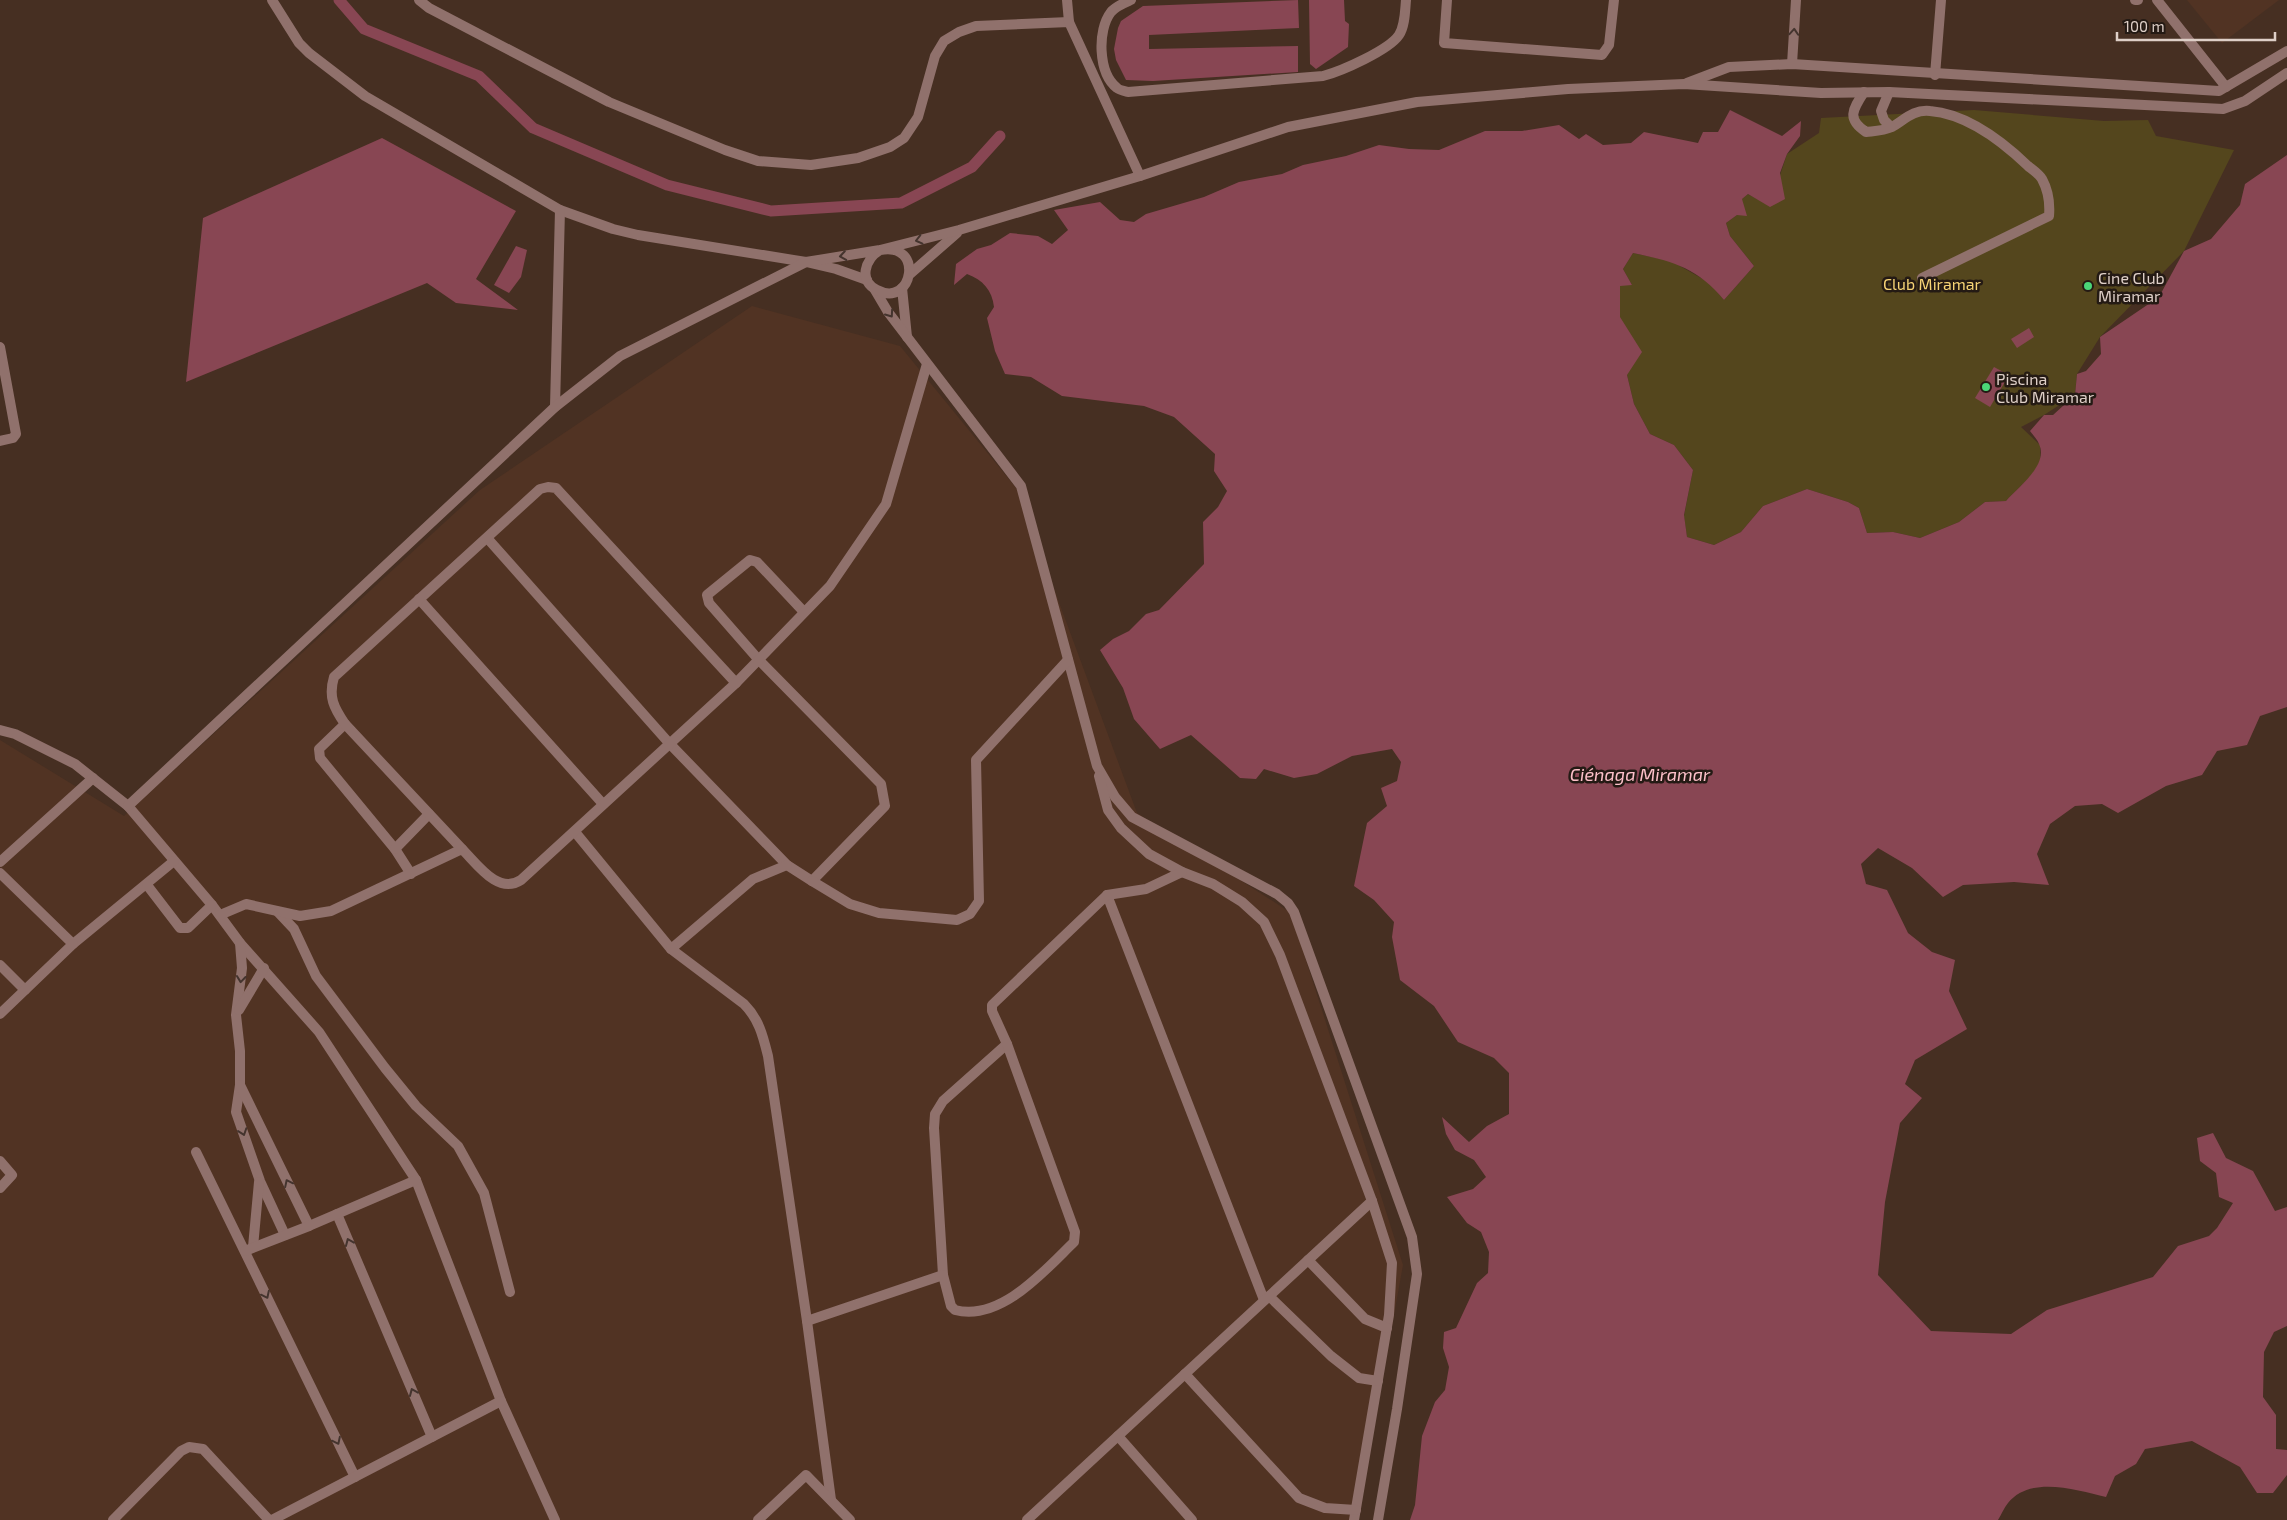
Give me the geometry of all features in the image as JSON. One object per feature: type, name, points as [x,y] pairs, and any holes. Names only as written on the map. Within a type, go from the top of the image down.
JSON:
[{"type":"street","points":[[272,0],[300,43],[309,53],[365,96],[560,210],[613,229],[638,235],[806,262],[856,275],[867,280]]},
{"type":"street","points":[[419,0],[429,8],[609,102],[758,162],[811,165],[858,158],[890,148],[904,138],[918,117],[935,56],[944,41],[959,32],[976,26],[1069,22]]},
{"type":"street","points":[[1067,0],[1069,22],[1140,176]]},
{"type":"street","points":[[1131,0],[1121,4],[1110,13],[1101,37],[1102,60],[1109,78],[1117,88],[1128,92],[1323,76],[1334,73],[1392,43],[1400,34],[1406,0]]},
{"type":"street","points":[[1447,0],[1444,43],[1602,55],[1609,45],[1614,0]]},
{"type":"street","points":[[1792,64],[1796,0]]},
{"type":"street","points":[[1935,75],[1940,0]]},
{"type":"street","points":[[2157,0],[2226,87]]},
{"type":"street","points":[[1684,84],[1729,67],[1792,64],[1935,75],[2219,91],[2287,51]]},
{"type":"street","points":[[1185,1374],[1299,1498],[1325,1508],[1355,1515],[1387,1328],[1392,1263],[1372,1201],[1280,955],[1264,922],[1242,902],[1212,884],[1182,872],[1149,854],[1121,828],[1108,810],[1021,486],[907,338],[867,280],[865,271],[867,262],[872,255],[880,250],[959,230],[1140,176],[1288,127],[1417,102],[1568,89],[1684,84],[1821,93],[1889,92],[2223,109],[2244,101],[2287,73]]},
{"type":"street","points":[[1864,92],[1854,108],[1852,118],[1856,126],[1866,132],[1891,127],[1914,113],[1928,110],[1967,121],[1994,138],[2042,178],[2050,205],[2048,216],[1922,278]]},
{"type":"street","points":[[1889,92],[1881,112],[1884,120],[1891,127]]},
{"type":"street","points":[[555,407],[560,210]]},
{"type":"street","points":[[875,290],[884,293],[894,293],[902,288],[910,274],[959,230]]},
{"type":"street","points":[[128,806],[555,407],[620,356],[806,262],[887,249],[901,254],[909,266],[910,274]]},
{"type":"street","points":[[902,288],[907,338]]},
{"type":"street","points":[[0,346],[16,434],[14,438],[0,441]]},
{"type":"street","points":[[736,683],[556,488],[548,487],[540,489],[488,539],[334,677],[331,689],[333,706],[345,724],[429,814],[497,882],[505,885],[514,884],[575,832],[603,804],[736,683],[830,586],[886,504],[927,364]]},
{"type":"street","points":[[488,539],[669,743],[787,865],[850,904],[879,913],[957,920],[970,914],[979,901],[976,760],[1068,660]]},
{"type":"street","points":[[804,612],[757,562],[750,560],[707,595],[709,602],[758,659],[882,784],[885,806],[812,881]]},
{"type":"street","points":[[419,599],[603,804]]},
{"type":"street","points":[[345,724],[320,748],[320,758],[395,849],[411,874]]},
{"type":"street","points":[[0,730],[15,734],[75,764],[128,806],[212,905],[240,943],[319,1032],[416,1180],[501,1401],[555,1520]]},
{"type":"street","points":[[1097,766],[1115,797],[1132,817],[1277,894],[1288,903],[1294,912],[1412,1237],[1417,1274],[1398,1409],[1378,1520]]},
{"type":"street","points":[[0,862],[93,778]]},
{"type":"street","points":[[395,849],[429,814]]},
{"type":"street","points":[[575,832],[671,949],[744,1004],[752,1012],[762,1033],[768,1056],[808,1321],[830,1500]]},
{"type":"street","points":[[220,915],[246,904],[300,916],[331,911],[462,849]]},
{"type":"street","points":[[0,1014],[73,944],[147,885],[174,860]]},
{"type":"street","points":[[671,949],[753,879],[787,865]]},
{"type":"street","points":[[1007,1044],[943,1101],[935,1114],[934,1128],[943,1275],[951,1306],[960,1312],[982,1310],[1012,1299],[1028,1287],[1074,1242],[1076,1237],[1007,1044],[992,1011],[992,1005],[995,1000],[1107,895],[1146,889],[1182,872]]},
{"type":"street","points":[[0,873],[73,944]]},
{"type":"street","points":[[147,885],[180,928],[188,928],[212,905]]},
{"type":"street","points":[[1107,895],[1267,1298],[1359,1378],[1378,1381]]},
{"type":"street","points":[[277,911],[294,928],[316,976],[385,1068],[416,1106],[458,1146],[484,1193],[510,1292]]},
{"type":"street","points":[[240,943],[242,968],[236,1015],[240,1051],[240,1085],[236,1112],[260,1181],[285,1236]]},
{"type":"street","points":[[0,965],[25,990]]},
{"type":"street","points":[[236,1015],[264,968]]},
{"type":"street","points":[[240,1085],[309,1226]]},
{"type":"street","points":[[196,1152],[249,1249],[355,1477]]},
{"type":"street","points":[[0,1161],[12,1175],[0,1188]]},
{"type":"street","points":[[249,1249],[285,1236],[416,1180]]},
{"type":"street","points":[[249,1249],[260,1181]]},
{"type":"street","points":[[1027,1520],[1372,1201]]},
{"type":"street","points":[[338,1214],[432,1437]]},
{"type":"street","points":[[1308,1260],[1365,1319],[1387,1328]]},
{"type":"street","points":[[808,1321],[943,1275]]},
{"type":"street","points":[[113,1520],[181,1451],[196,1447],[203,1449],[270,1520],[501,1401]]},
{"type":"street","points":[[1118,1436],[1192,1520]]},
{"type":"street","points":[[758,1520],[806,1474],[850,1520]]},
{"type":"shaded area","points":[[2187,0],[2279,0],[2222,43]]},
{"type":"shaded area","points":[[752,306],[900,346],[1017,489],[1137,813],[1291,913],[1403,1265],[1357,1520],[0,1520],[0,740],[124,816],[480,490]]},
{"type":"green space","name":"Club Miramar","points":[[1974,110],[2104,121],[2148,120],[2156,136],[2234,150],[2184,251],[2100,337],[2077,374],[2075,395],[2021,427],[2040,445],[2040,461],[2030,476],[2006,501],[1985,502],[1959,522],[1920,538],[1893,532],[1867,533],[1859,508],[1848,502],[1807,489],[1763,506],[1741,532],[1714,545],[1687,537],[1684,516],[1693,470],[1674,445],[1650,434],[1634,404],[1627,375],[1620,317],[1620,285],[1632,285],[1623,269],[1633,253],[1671,261],[1710,283],[1724,300],[1754,266],[1730,236],[1726,223],[1737,215],[1742,199],[1748,194],[1770,206],[1787,154],[1819,133],[1821,118]]},
{"type":"water","points":[[1298,0],[1299,28],[1149,35],[1149,49],[1298,46],[1298,72],[1153,81],[1126,80],[1116,60],[1114,49],[1121,21],[1143,6]]},
{"type":"water","points":[[1309,0],[1344,0],[1345,21],[1349,24],[1348,47],[1316,69],[1310,64]]},
{"type":"water","name":"Ciénaga Miramar","points":[[1730,110],[1782,136],[1801,121],[1800,136],[1787,154],[1780,173],[1785,199],[1770,207],[1748,194],[1742,199],[1747,216],[1737,215],[1726,223],[1730,236],[1754,266],[1724,300],[1694,273],[1660,259],[1633,253],[1623,269],[1632,285],[1620,286],[1620,317],[1642,352],[1627,375],[1634,404],[1650,434],[1674,445],[1693,470],[1684,515],[1687,537],[1714,545],[1741,532],[1763,506],[1807,489],[1848,502],[1859,508],[1867,533],[1893,532],[1920,538],[1959,522],[1985,502],[2006,501],[2031,475],[2040,460],[2039,444],[2030,431],[2044,415],[2053,415],[2075,395],[2077,374],[2086,371],[2101,354],[2100,337],[2159,297],[2184,251],[2211,239],[2240,205],[2245,184],[2287,155],[2287,707],[2260,716],[2247,745],[2217,751],[2202,775],[2166,786],[2118,813],[2102,804],[2075,806],[2050,824],[2037,854],[2049,885],[2014,882],[1963,885],[1943,897],[1912,868],[1878,848],[1861,864],[1866,884],[1887,890],[1908,933],[1932,952],[1955,960],[1949,991],[1967,1029],[1915,1060],[1905,1084],[1922,1098],[1900,1123],[1885,1202],[1878,1275],[1931,1331],[2011,1334],[2047,1310],[2153,1277],[2178,1246],[2209,1236],[2217,1228],[2233,1203],[2219,1197],[2216,1173],[2200,1161],[2197,1138],[2213,1133],[2226,1158],[2253,1171],[2275,1211],[2287,1207],[2287,1326],[2274,1332],[2264,1352],[2263,1397],[2276,1415],[2276,1449],[2287,1450],[2287,1475],[2273,1493],[2257,1493],[2240,1467],[2192,1441],[2145,1449],[2136,1464],[2115,1476],[2106,1497],[2068,1488],[2041,1487],[2029,1489],[2017,1494],[2008,1503],[1998,1520],[1410,1520],[1415,1505],[1422,1436],[1435,1402],[1445,1390],[1449,1367],[1443,1348],[1444,1332],[1456,1328],[1477,1283],[1488,1273],[1489,1252],[1481,1232],[1467,1223],[1447,1197],[1473,1189],[1486,1177],[1474,1160],[1455,1150],[1446,1134],[1442,1117],[1469,1142],[1487,1126],[1509,1114],[1509,1073],[1494,1058],[1458,1042],[1434,1006],[1400,980],[1392,937],[1394,922],[1374,900],[1354,886],[1367,823],[1387,806],[1381,788],[1397,781],[1401,762],[1392,749],[1352,756],[1317,774],[1294,778],[1264,769],[1256,779],[1240,778],[1191,735],[1160,749],[1134,719],[1123,688],[1100,650],[1113,639],[1129,631],[1146,614],[1159,610],[1204,564],[1203,522],[1218,507],[1227,491],[1214,471],[1215,454],[1174,417],[1144,406],[1062,396],[1031,377],[1005,374],[995,351],[987,318],[994,307],[989,291],[978,279],[967,274],[954,285],[956,264],[977,249],[991,245],[1010,233],[1038,236],[1052,244],[1068,230],[1054,210],[1100,202],[1120,220],[1134,222],[1146,214],[1204,197],[1239,182],[1282,174],[1303,165],[1346,156],[1379,145],[1439,150],[1485,131],[1522,131],[1559,125],[1579,139],[1586,134],[1603,145],[1631,143],[1644,132],[1698,143],[1703,132],[1718,132]]},
{"type":"water","points":[[382,138],[516,211],[476,279],[518,310],[456,303],[427,283],[186,382],[203,218]]},
{"type":"water","points":[[516,246],[527,250],[521,277],[509,293],[494,285]]},
{"type":"water","points":[[2029,328],[2034,337],[2017,348],[2011,339]]},
{"type":"water","points":[[1994,367],[2009,375],[1990,407],[1975,398]]},
{"type":"waterway","points":[[339,0],[364,29],[479,76],[533,128],[667,185],[771,211],[901,203],[972,167],[1000,136]]},
{"type":"place","name":"Cine Club Miramar","points":[[2088,286]]},
{"type":"place","name":"Piscina Club Miramar","points":[[1986,387]]}]
